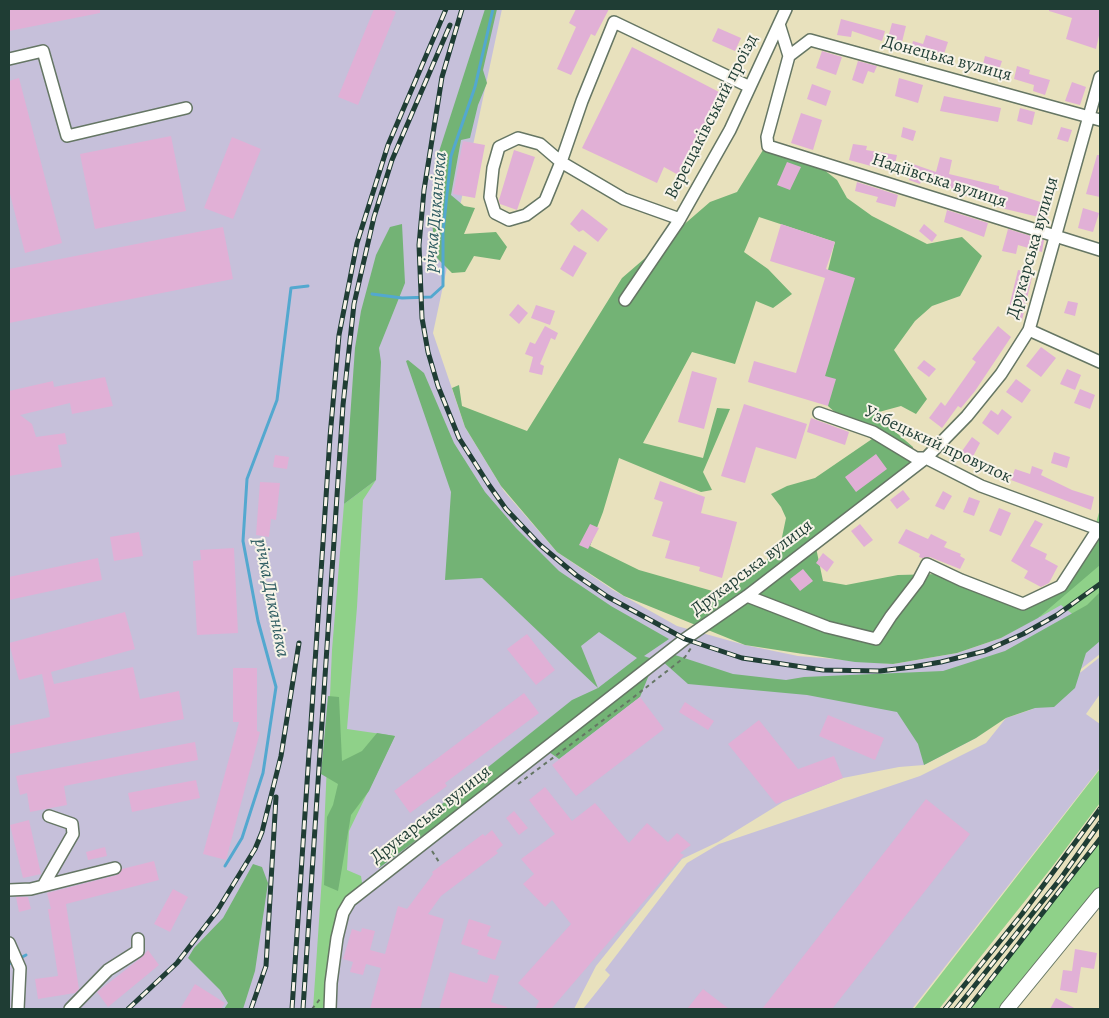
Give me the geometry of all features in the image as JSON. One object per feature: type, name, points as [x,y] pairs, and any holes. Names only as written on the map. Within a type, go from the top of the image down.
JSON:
[{"type":"main road","points":[[1007,1009],[1100,895]]},
{"type":"street","name":"Верещаківський проїзд","points":[[625,300],[680,219],[730,130],[786,9]]},
{"type":"street","points":[[680,219],[624,199],[560,162],[540,144],[518,138],[499,148],[493,168],[490,197],[495,213],[509,220],[526,215],[545,201],[560,162],[584,93],[614,22],[750,87]]},
{"type":"street","name":"Верещаківський проїзд","points":[[779,24],[789,56]]},
{"type":"street","name":"Донецька вулиця","points":[[789,56],[810,40],[1095,118]]},
{"type":"street","points":[[9,59],[43,51],[67,136],[186,108]]},
{"type":"street","name":"Надіївська вулиця","points":[[789,56],[766,138],[768,146],[1100,250]]},
{"type":"street","name":"Друкарська вулиця","points":[[330,1009],[331,983],[337,938],[343,913],[350,901],[685,639],[747,596],[926,458],[978,402],[1001,374],[1029,330],[1054,236],[1095,118],[1100,77]]},
{"type":"street","points":[[1029,330],[1100,362]]},
{"type":"street","name":"Узбецький провулок","points":[[747,596],[827,627],[876,639],[918,581],[927,564],[961,580],[1023,604],[1061,586],[1098,529],[981,486],[926,458],[916,458],[873,432],[819,413]]},
{"type":"street","points":[[43,886],[73,834],[72,824],[49,816]]},
{"type":"street","points":[[9,890],[43,886],[115,868]]},
{"type":"street","points":[[70,1009],[108,970],[138,951],[138,939]]},
{"type":"street","points":[[9,943],[20,968],[18,1009]]},
{"type":"path","points":[[513,788],[685,657],[695,643]]},
{"type":"path","points":[[438,846],[430,852],[439,862]]},
{"type":"shaded area","points":[[9,9],[502,9],[433,333],[465,427],[504,491],[557,552],[613,590],[677,626],[745,645],[798,656],[893,664],[957,653],[1001,638],[1061,604],[1100,636],[1100,654],[1081,669],[1043,689],[1081,672],[1100,657],[1100,694],[1086,714],[1100,724],[1100,768],[912,1009],[583,1009],[610,975],[605,970],[687,863],[719,844],[920,776],[986,743],[1006,718],[1033,709],[1001,715],[976,738],[924,765],[899,767],[843,778],[783,802],[718,842],[682,859],[596,966],[574,1009],[9,1009]]},
{"type":"green space","points":[[485,9],[497,9],[483,70],[487,83],[478,105],[470,138],[461,140],[451,195],[464,206],[475,208],[464,234],[496,232],[507,247],[500,260],[474,256],[465,272],[452,273],[437,258],[432,224],[435,164]]},
{"type":"green space","points":[[763,150],[809,158],[837,180],[847,198],[872,216],[927,244],[962,237],[982,256],[960,296],[932,306],[915,321],[894,350],[927,399],[916,414],[901,406],[879,412],[884,422],[913,447],[915,466],[815,543],[823,581],[846,585],[898,575],[939,574],[980,594],[1023,604],[1045,594],[1100,533],[1100,565],[1038,618],[1001,638],[957,653],[893,664],[855,662],[745,645],[624,596],[557,552],[501,486],[465,427],[452,388],[459,385],[462,406],[527,431],[622,278],[710,202],[737,192]],"holes":[[[759,217],[835,242],[828,270],[825,376],[828,406],[856,431],[872,439],[815,478],[787,486],[771,494],[781,507],[786,518],[781,542],[765,562],[737,586],[716,592],[639,570],[590,546],[603,512],[619,458],[701,492],[712,490],[703,472],[730,409],[717,408],[703,458],[643,443],[692,352],[735,364],[756,301],[773,308],[792,294],[768,269],[744,252]]]},
{"type":"green space","points":[[402,224],[405,283],[379,348],[381,362],[376,480],[344,504],[355,348],[361,311],[376,255],[390,227]]},
{"type":"green space","points":[[408,360],[424,373],[454,443],[485,492],[516,528],[559,571],[611,606],[669,639],[644,656],[655,660],[640,697],[559,759],[542,747],[379,868],[377,856],[572,700],[598,688],[482,578],[445,580],[451,492],[406,361]],"holes":[[[599,632],[637,658],[598,688],[581,646]]]},
{"type":"green space","points":[[376,480],[363,500],[347,729],[395,736],[349,831],[347,870],[361,876],[363,889],[343,913],[330,1009],[313,1009],[322,877],[332,650],[344,504]]},
{"type":"green space","points":[[1100,509],[1100,636],[1061,605],[1040,617],[1023,604],[1062,584],[1096,523]]},
{"type":"green space","points":[[1100,592],[1100,641],[1086,653],[1075,688],[1054,707],[1035,708],[1006,718],[976,738],[924,765],[918,744],[897,712],[807,695],[688,684],[661,660],[672,654],[733,674],[786,680],[804,677],[943,671],[1005,651],[1087,605]]},
{"type":"green space","points":[[328,696],[339,697],[342,761],[362,751],[377,733],[395,736],[369,791],[351,815],[338,891],[324,885],[327,817],[333,805],[338,784],[321,774]]},
{"type":"green space","points":[[1100,769],[1100,803],[1052,867],[939,1009],[914,1009]]},
{"type":"green space","points":[[1100,841],[1100,890],[1006,1009],[970,1009]]},
{"type":"green space","points":[[253,864],[262,867],[268,883],[255,971],[243,1009],[224,1009],[228,1003],[220,990],[188,958],[194,948],[223,918]]},
{"type":"building","points":[[9,9],[100,9],[100,13],[9,31]]},
{"type":"building","points":[[374,9],[388,9],[396,12],[358,105],[338,97]]},
{"type":"building","points":[[576,9],[609,9],[595,36],[591,34],[571,75],[557,69],[576,27],[569,23]]},
{"type":"building","points":[[1049,9],[1100,10],[1100,31],[1096,49],[1066,39],[1072,18],[1049,11]]},
{"type":"building","points":[[841,19],[885,31],[882,41],[852,31],[851,37],[837,35]]},
{"type":"building","points":[[892,23],[906,26],[902,42],[888,38]]},
{"type":"building","points":[[718,28],[741,38],[735,51],[712,41]]},
{"type":"building","points":[[926,35],[948,42],[944,54],[936,52],[934,59],[910,52],[913,41],[923,44]]},
{"type":"building","points":[[632,47],[723,94],[682,177],[664,167],[657,183],[582,148]]},
{"type":"building","points":[[822,51],[842,57],[836,75],[816,68]]},
{"type":"building","points":[[985,56],[1002,61],[997,76],[981,72]]},
{"type":"building","points":[[858,61],[877,66],[874,73],[868,71],[863,84],[852,80]]},
{"type":"building","points":[[1017,66],[1030,70],[1029,74],[1050,80],[1045,95],[1033,91],[1034,85],[1014,79]]},
{"type":"building","points":[[19,78],[62,243],[25,253],[9,190],[9,81]]},
{"type":"building","points":[[899,78],[923,85],[918,103],[895,96]]},
{"type":"building","points":[[1072,82],[1086,87],[1080,105],[1065,101]]},
{"type":"building","points":[[812,84],[831,91],[826,106],[807,99]]},
{"type":"building","points":[[944,96],[1001,108],[998,122],[940,111]]},
{"type":"building","points":[[1020,108],[1035,112],[1032,125],[1017,121]]},
{"type":"building","points":[[801,113],[822,120],[813,150],[791,143]]},
{"type":"building","points":[[903,127],[916,131],[913,141],[901,137]]},
{"type":"building","points":[[1061,127],[1072,130],[1068,142],[1057,139]]},
{"type":"building","points":[[171,136],[186,211],[95,229],[80,154]]},
{"type":"building","points":[[232,137],[261,149],[233,219],[204,208]]},
{"type":"building","points":[[463,141],[485,145],[475,198],[453,194]]},
{"type":"building","points":[[853,144],[867,146],[866,150],[897,155],[893,172],[849,160]]},
{"type":"building","points":[[514,150],[535,157],[517,210],[500,204],[499,200]]},
{"type":"building","points":[[1097,155],[1100,155],[1100,197],[1086,194]]},
{"type":"building","points":[[940,157],[952,160],[949,174],[999,186],[999,189],[1050,205],[1047,219],[997,207],[998,204],[959,194],[960,192],[922,179],[920,184],[909,180],[913,164],[936,172]]},
{"type":"building","points":[[787,162],[801,167],[790,190],[777,185]]},
{"type":"building","points":[[857,182],[898,195],[895,207],[876,202],[878,197],[855,191]]},
{"type":"building","points":[[1083,208],[1099,213],[1093,232],[1078,228]]},
{"type":"building","points":[[582,209],[608,229],[598,242],[583,230],[579,232],[570,224]]},
{"type":"building","points":[[947,210],[988,223],[984,237],[944,222]]},
{"type":"building","points":[[781,224],[835,242],[826,269],[855,278],[825,376],[836,379],[828,406],[748,382],[754,361],[796,373],[825,278],[770,261]]},
{"type":"building","points":[[924,224],[937,235],[932,242],[919,231]]},
{"type":"building","points":[[223,227],[233,279],[9,323],[9,269]]},
{"type":"building","points":[[1008,229],[1044,240],[1042,252],[1018,245],[1016,254],[1002,251]]},
{"type":"building","points":[[574,245],[587,253],[573,277],[560,269]]},
{"type":"building","points":[[1018,270],[1033,273],[1022,320],[1007,315]]},
{"type":"building","points":[[1068,301],[1078,303],[1075,316],[1064,313]]},
{"type":"building","points":[[518,304],[528,313],[519,324],[509,315]]},
{"type":"building","points":[[536,305],[555,311],[550,325],[531,318]]},
{"type":"building","points":[[545,326],[558,333],[555,340],[551,338],[540,364],[544,366],[542,375],[529,372],[533,357],[525,354],[530,342],[535,344]]},
{"type":"building","points":[[998,326],[1011,337],[975,391],[961,408],[958,406],[942,428],[929,418],[941,402],[945,406],[976,362],[972,359]]},
{"type":"building","points":[[1041,347],[1056,358],[1041,377],[1026,366]]},
{"type":"building","points":[[924,360],[936,369],[929,377],[917,368]]},
{"type":"building","points":[[1067,369],[1081,375],[1075,390],[1060,384]]},
{"type":"building","points":[[692,371],[717,378],[704,429],[678,422]]},
{"type":"building","points":[[105,377],[113,406],[72,414],[70,403],[20,415],[32,424],[36,437],[65,433],[67,444],[58,445],[62,467],[9,476],[9,391],[53,381],[54,387]]},
{"type":"building","points":[[1016,379],[1031,390],[1022,403],[1006,392]]},
{"type":"building","points":[[1080,389],[1095,395],[1090,409],[1074,403]]},
{"type":"building","points":[[744,404],[807,424],[796,459],[756,447],[745,483],[721,476]]},
{"type":"building","points":[[1002,409],[1012,417],[998,435],[982,423],[991,410],[998,415]]},
{"type":"building","points":[[811,418],[849,432],[845,445],[807,432]]},
{"type":"building","points":[[972,437],[980,443],[968,466],[957,458]]},
{"type":"building","points":[[1054,452],[1070,457],[1067,468],[1051,463]]},
{"type":"building","points":[[876,454],[887,469],[856,492],[845,477]]},
{"type":"building","points":[[275,455],[289,457],[287,469],[273,467]]},
{"type":"building","points":[[1032,466],[1043,470],[1041,475],[1072,490],[1094,497],[1091,510],[1011,480],[1015,469],[1030,474]]},
{"type":"building","points":[[660,481],[705,497],[701,513],[737,522],[722,578],[699,571],[700,567],[665,558],[670,541],[652,536],[663,502],[654,499]]},
{"type":"building","points":[[260,482],[280,483],[276,520],[271,519],[269,537],[256,535]]},
{"type":"building","points":[[903,490],[910,499],[897,509],[890,500]]},
{"type":"building","points":[[943,491],[952,496],[944,510],[935,506]]},
{"type":"building","points":[[969,497],[980,501],[974,516],[963,512]]},
{"type":"building","points":[[999,508],[1011,513],[1001,536],[989,531]]},
{"type":"building","points":[[1035,520],[1043,524],[1030,546],[1047,554],[1045,559],[1058,566],[1049,583],[1041,587],[1024,578],[1028,571],[1011,561]]},
{"type":"building","points":[[590,524],[599,528],[588,549],[579,545]]},
{"type":"building","points":[[860,524],[873,540],[864,547],[851,531]]},
{"type":"building","points":[[906,529],[928,539],[931,534],[947,542],[944,547],[961,554],[960,556],[965,559],[960,569],[930,557],[919,557],[920,554],[898,543]]},
{"type":"building","points":[[139,532],[143,556],[114,561],[110,537]]},
{"type":"building","points":[[234,548],[238,633],[197,635],[193,561],[201,560],[200,550]]},
{"type":"building","points":[[823,553],[834,562],[827,572],[816,563]]},
{"type":"building","points":[[98,558],[102,580],[9,600],[9,577]]},
{"type":"building","points":[[803,569],[813,581],[800,591],[790,579]]},
{"type":"building","points":[[125,612],[135,649],[51,672],[54,684],[133,667],[140,699],[179,691],[184,719],[9,754],[9,726],[50,717],[42,674],[19,680],[9,643]]},
{"type":"building","points":[[527,634],[555,670],[536,685],[507,649]]},
{"type":"building","points":[[233,668],[257,668],[257,731],[260,732],[226,860],[203,854],[239,722],[233,722]]},
{"type":"building","points":[[524,693],[539,713],[445,783],[447,786],[410,813],[394,791]]},
{"type":"building","points":[[640,697],[664,729],[576,796],[552,765]]},
{"type":"building","points":[[685,702],[714,721],[708,730],[679,712]]},
{"type":"building","points":[[828,715],[884,738],[875,760],[819,736]]},
{"type":"building","points":[[759,720],[798,769],[834,756],[843,778],[776,804],[728,744]]},
{"type":"building","points":[[195,742],[198,760],[64,786],[67,805],[30,812],[27,793],[20,795],[16,776]]},
{"type":"building","points":[[196,780],[200,798],[132,812],[128,793]]},
{"type":"building","points":[[545,787],[572,821],[595,803],[629,843],[647,823],[668,842],[677,833],[691,845],[680,853],[684,855],[551,1009],[535,1009],[539,1001],[518,983],[571,924],[552,900],[545,907],[523,884],[534,874],[521,859],[555,834],[529,800]]},
{"type":"building","points":[[926,799],[970,834],[832,1009],[762,1009]]},
{"type":"building","points":[[514,811],[528,828],[519,835],[506,818]]},
{"type":"building","points":[[29,820],[41,874],[23,878],[10,825]]},
{"type":"building","points":[[492,830],[503,845],[496,851],[498,853],[441,896],[428,914],[444,919],[420,1009],[370,1009],[381,968],[366,964],[363,975],[350,972],[353,962],[343,959],[352,929],[361,932],[362,928],[375,931],[370,950],[385,954],[398,906],[407,909],[433,874],[432,872],[483,834],[485,836]]},
{"type":"building","points":[[105,847],[107,856],[88,860],[86,852]]},
{"type":"building","points":[[154,861],[159,880],[66,904],[79,989],[75,993],[38,999],[35,979],[58,976],[48,909],[51,909],[47,893],[117,875],[122,869]]},
{"type":"building","points":[[173,889],[188,897],[170,932],[154,924]]},
{"type":"building","points":[[16,897],[28,897],[31,909],[19,912]]},
{"type":"building","points":[[469,919],[491,926],[487,936],[502,941],[495,960],[477,954],[479,950],[461,944]]},
{"type":"building","points":[[1075,949],[1097,953],[1094,969],[1081,967],[1077,993],[1060,990],[1063,970],[1072,971]]},
{"type":"building","points":[[148,950],[159,965],[108,1007],[97,992],[142,957]]},
{"type":"building","points":[[450,972],[487,983],[490,974],[499,976],[491,1002],[507,1007],[506,1009],[439,1009]]},
{"type":"building","points":[[195,984],[225,1003],[221,1009],[180,1009]]},
{"type":"building","points":[[703,989],[729,1009],[687,1009]]},
{"type":"building","points":[[1056,998],[1076,1009],[1050,1009]]},
{"type":"waterway","name":"річка Диканівка","points":[[372,294],[402,298],[431,297],[443,286],[443,232],[451,156],[475,87],[493,9]]},
{"type":"waterway","name":"річка Диканівка","points":[[225,866],[242,838],[263,773],[276,687],[258,621],[243,541],[247,479],[277,400],[291,288],[308,286]]},
{"type":"waterway","name":"річка Диканівка","points":[[9,964],[26,955]]},
{"type":"railway","points":[[292,1009],[330,437],[339,335],[357,243],[388,145],[446,9]]},
{"type":"railway","points":[[462,9],[442,77],[424,190],[419,245],[422,318],[428,352],[438,386],[459,438],[506,509],[540,545],[576,575],[608,597],[685,639],[742,658],[823,670],[880,671],[941,662],[985,651],[1023,634],[1057,615],[1100,584]]},
{"type":"railway","points":[[303,1009],[343,405],[354,304],[374,217],[392,160],[450,25]]},
{"type":"railway","points":[[128,1009],[177,963],[217,911],[255,849],[262,832],[281,756],[299,643]]},
{"type":"railway","points":[[251,1009],[266,966],[276,797]]},
{"type":"railway","points":[[945,1009],[1022,914],[1100,809]]},
{"type":"railway","points":[[956,1009],[1061,878],[1100,823]]},
{"type":"railway","points":[[968,1009],[1100,839]]}]
